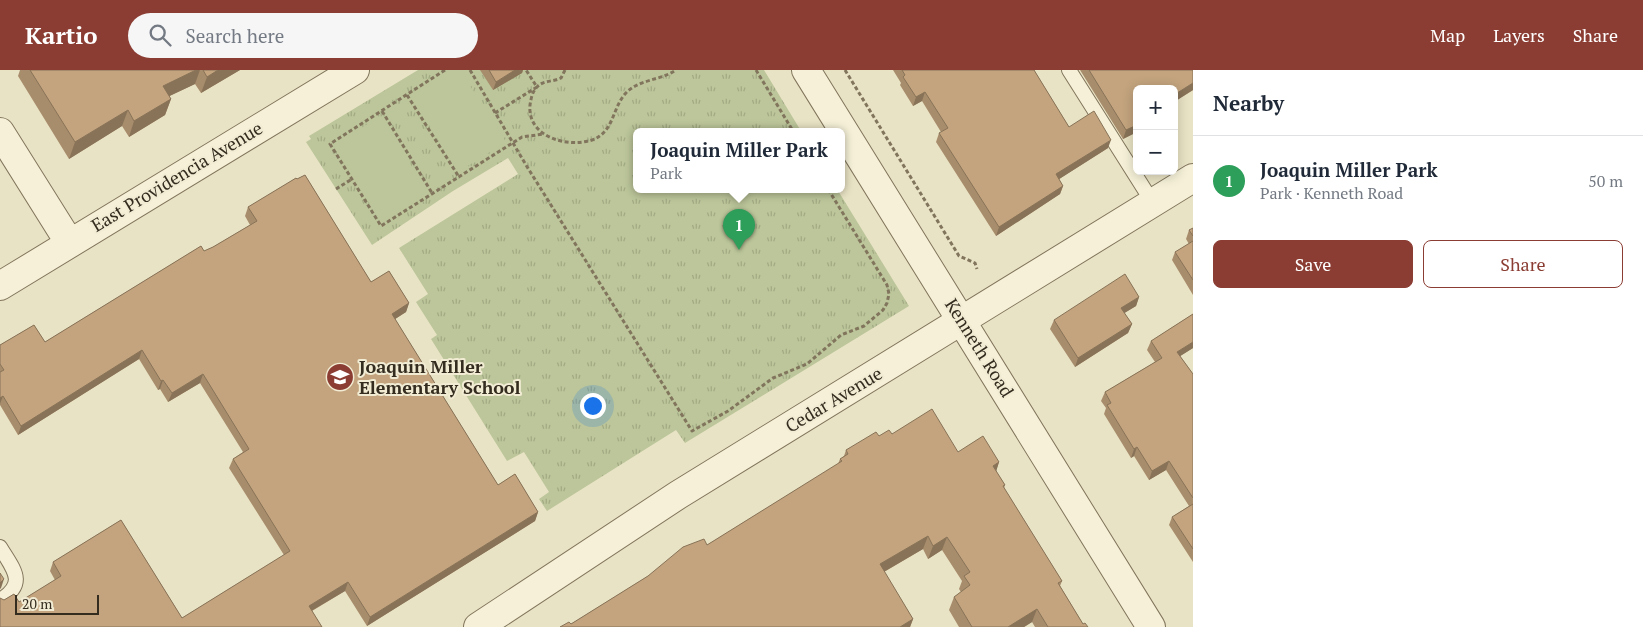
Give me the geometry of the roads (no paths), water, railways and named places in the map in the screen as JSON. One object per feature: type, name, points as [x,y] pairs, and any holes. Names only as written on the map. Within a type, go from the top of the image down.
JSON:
[{"type":"street","name":"East Providencia Avenue","points":[[0,286],[69,242],[355,70]]},
{"type":"street","name":"Kenneth Road","points":[[806,70],[842,128]]},
{"type":"street","points":[[0,132],[69,242]]},
{"type":"street","name":"Kenneth Road","points":[[845,133],[1151,627]]},
{"type":"street","name":"Cedar Avenue","points":[[478,627],[678,495],[1193,178]]},
{"type":"lane","points":[[1069,70],[1153,203]]},
{"type":"lane","points":[[0,547],[15,572],[17,583],[11,594],[0,600]]},
{"type":"place","name":"Joaquin Miller Park","points":[[739,250]]},
{"type":"place","name":"Joaquin Miller Elementary School","points":[[340,377]]}]
